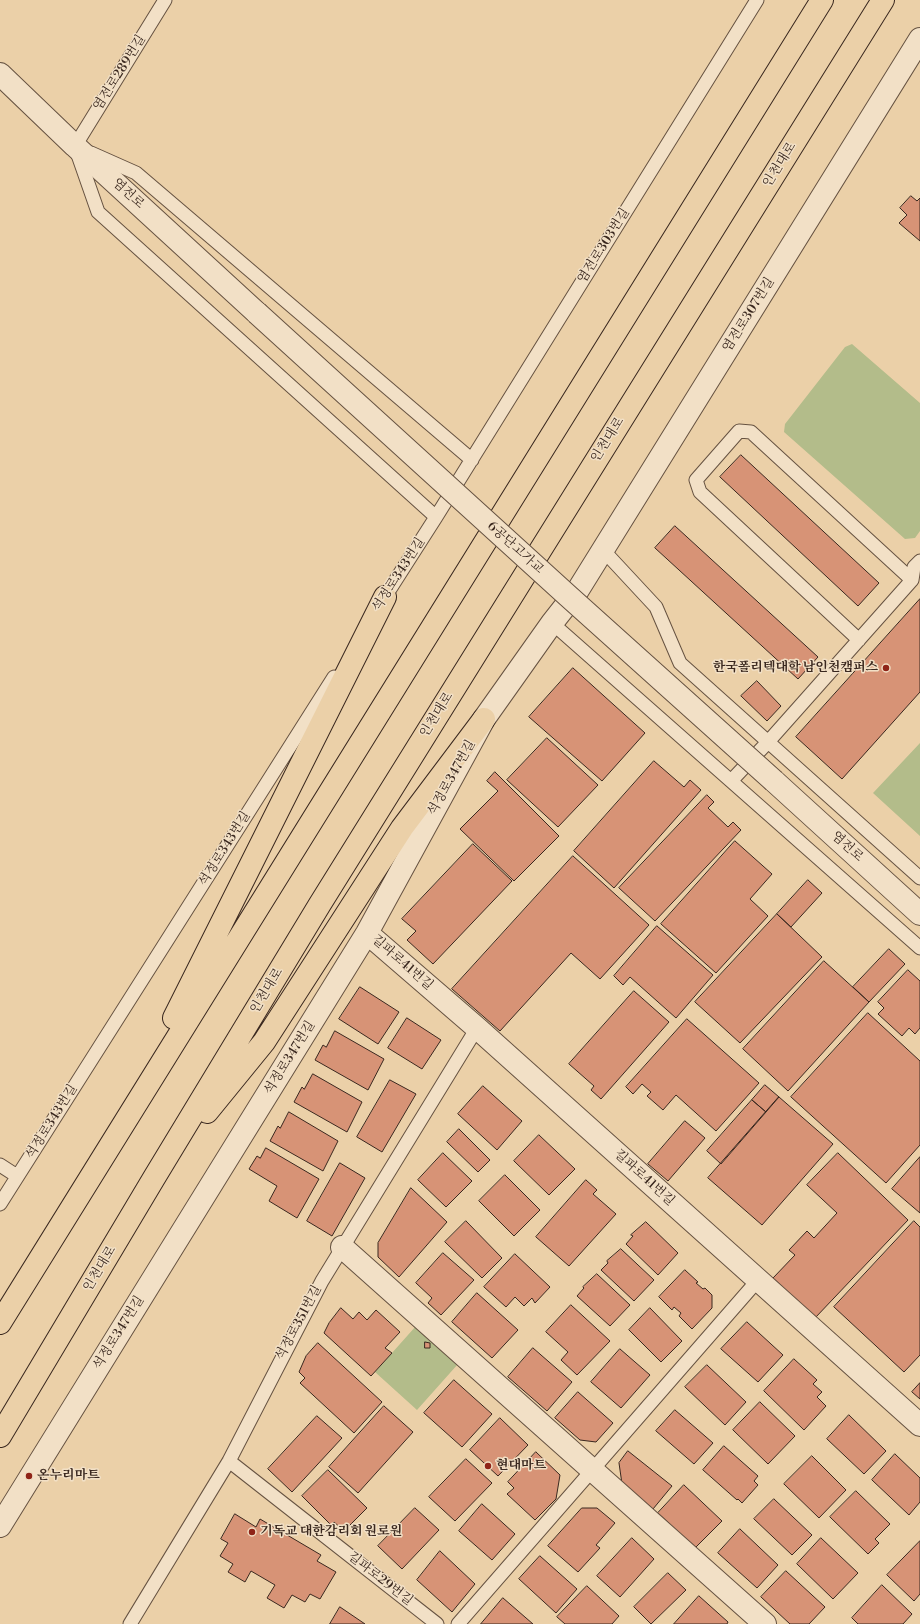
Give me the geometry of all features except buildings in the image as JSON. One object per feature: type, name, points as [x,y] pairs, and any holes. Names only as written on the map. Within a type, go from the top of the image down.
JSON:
[{"type":"highway","points":[[0,1323],[822,0]]},
{"type":"highway","name":"인천대로","points":[[0,1436],[324,897],[883,0]]},
{"type":"highway","points":[[111,1144],[386,597]]},
{"type":"highway","points":[[154,1178],[264,1042],[402,828],[484,719]]},
{"type":"street","name":"염전로307번길","points":[[578,590],[920,39]]},
{"type":"street","name":"염전로","points":[[0,74],[75,146],[257,313]]},
{"type":"street","name":"6공단고가교","points":[[257,313],[555,585],[774,781]]},
{"type":"street","name":"석정로347번길","points":[[0,1526],[367,933],[484,719],[552,623],[578,590]]},
{"type":"street","name":"염전로","points":[[774,781],[920,914]]},
{"type":"street","name":"길파로41번길","points":[[367,933],[477,1028],[920,1425]]},
{"type":"street","points":[[342,1247],[765,1624]]},
{"type":"lane","name":"염전로289번길","points":[[75,146],[166,0]]},
{"type":"lane","name":"염전로303번길","points":[[451,493],[756,0]]},
{"type":"lane","points":[[75,146],[136,173],[472,460]]},
{"type":"lane","points":[[75,146],[98,212],[436,517]]},
{"type":"lane","points":[[859,640],[700,492],[696,480],[739,431],[751,432],[912,580]]},
{"type":"lane","name":"석정로343번길","points":[[0,1204],[451,493]]},
{"type":"lane","points":[[603,550],[656,607],[680,663],[920,878]]},
{"type":"lane","points":[[731,781],[768,742],[912,580],[914,567],[920,561]]},
{"type":"lane","points":[[552,623],[920,948]]},
{"type":"lane","name":"석정로351번길","points":[[130,1624],[229,1461],[311,1301],[342,1247],[477,1028]]},
{"type":"lane","points":[[0,1164],[17,1176]]},
{"type":"lane","points":[[458,1624],[758,1280]]},
{"type":"lane","name":"길파로29번길","points":[[229,1461],[436,1624]]},
{"type":"green space","points":[[852,344],[920,403],[920,531],[915,538],[905,539],[784,432],[785,424],[845,347]]},
{"type":"green space","points":[[920,743],[920,836],[873,793]]},
{"type":"green space","points":[[416,1326],[458,1364],[417,1410],[375,1372]]},
{"type":"place","name":"한국폴리텍대학 남인천캠퍼스","points":[[886,668]]},
{"type":"place","name":"현대마트","points":[[488,1466]]},
{"type":"place","name":"온누리마트","points":[[29,1476]]},
{"type":"place","name":"기독교 대한감리회 원로원","points":[[252,1532]]}]
